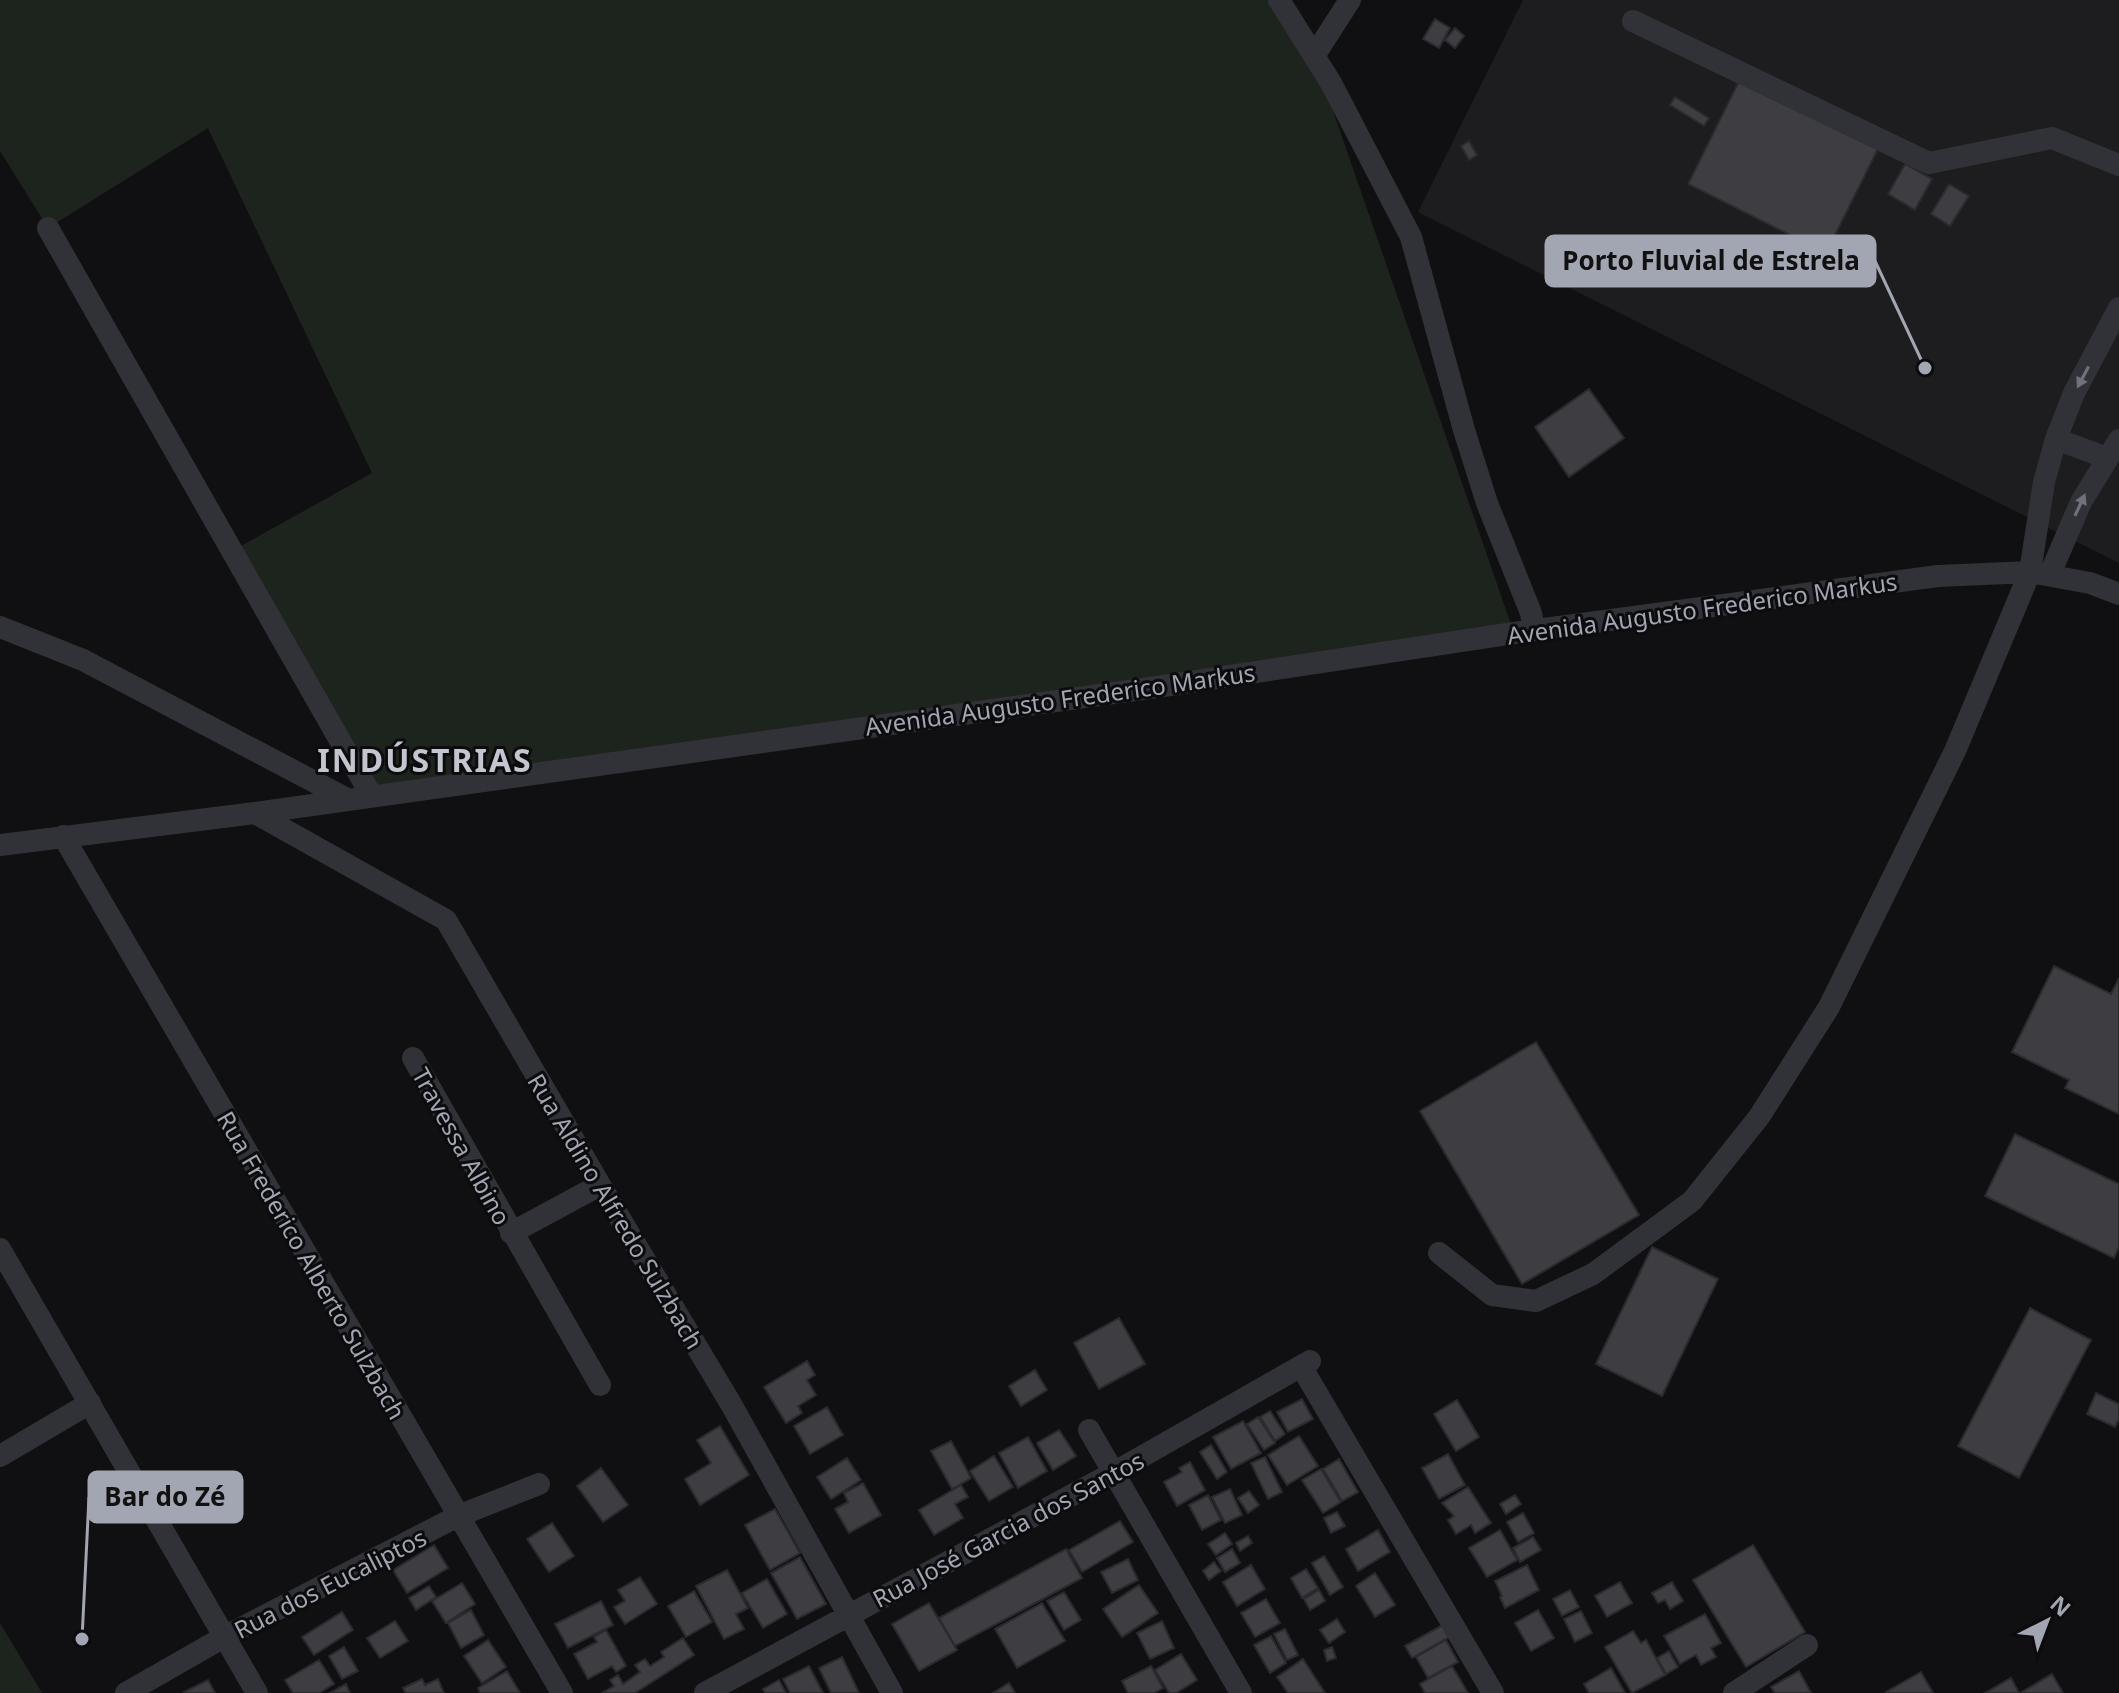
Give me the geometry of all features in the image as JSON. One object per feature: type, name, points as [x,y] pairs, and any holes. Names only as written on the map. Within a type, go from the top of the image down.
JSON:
[{"type":"street","points":[[1279,0],[1331,83],[1411,237],[1464,430],[1487,503],[1523,587],[1534,630]]},
{"type":"street","points":[[1314,56],[1350,0]]},
{"type":"street","points":[[1633,21],[1929,163],[2052,138],[2119,165]]},
{"type":"street","points":[[48,228],[371,795]]},
{"type":"street","points":[[2040,573],[2039,511],[2056,439],[2074,393],[2119,308]]},
{"type":"street","points":[[1439,1253],[1492,1295],[1536,1301],[1593,1274],[1692,1201],[1759,1117],[1829,1007],[2040,573],[2113,449],[2056,439]]},
{"type":"street","name":"Avenida Augusto Frederico Markus","points":[[0,845],[255,813],[1150,688],[1534,630],[1938,576],[2040,573],[2090,583],[2119,594]]},
{"type":"street","points":[[0,627],[83,660],[347,799]]},
{"type":"street","name":"Rua Aldino Alfredo Sulzbach","points":[[255,813],[446,920],[731,1404],[892,1693]]},
{"type":"street","name":"Rua Frederico Alberto Sulzbach","points":[[63,836],[562,1693]]},
{"type":"street","name":"Travessa Albino","points":[[413,1058],[600,1385]]},
{"type":"street","name":"Travessa Albino","points":[[511,1233],[600,1185]]},
{"type":"street","points":[[0,1249],[257,1693]]},
{"type":"street","name":"Rua José Garcia dos Santos","points":[[705,1693],[1113,1473],[1306,1364],[1493,1693]]},
{"type":"street","points":[[0,1456],[90,1403]]},
{"type":"street","points":[[1089,1430],[1241,1693]]},
{"type":"street","name":"Rua dos Eucaliptos","points":[[126,1693],[224,1637],[458,1516],[539,1484]]},
{"type":"street","points":[[1737,1692],[1807,1645]]},
{"type":"shaded area","points":[[0,0],[1281,0],[1314,56],[1514,633],[371,795],[232,551],[372,473],[208,128],[48,228],[0,151]]},
{"type":"shaded area","points":[[1523,0],[2119,0],[2119,563],[1418,212]]},
{"type":"shaded area","points":[[0,1623],[42,1693],[0,1693]]},
{"type":"building","points":[[1435,19],[1450,28],[1439,48],[1423,39]]},
{"type":"building","points":[[1455,28],[1464,36],[1455,48],[1445,40]]},
{"type":"building","points":[[1741,77],[1879,147],[1826,253],[1688,184]]},
{"type":"building","points":[[1675,97],[1709,118],[1704,126],[1670,105]]},
{"type":"building","points":[[1469,141],[1477,155],[1469,160],[1461,146]]},
{"type":"building","points":[[1905,164],[1932,179],[1915,210],[1888,194]]},
{"type":"building","points":[[1949,184],[1969,196],[1950,226],[1931,214]]},
{"type":"building","points":[[1589,389],[1624,438],[1569,477],[1535,427]]},
{"type":"building","points":[[2054,966],[2111,994],[2119,978],[2119,1114],[2065,1088],[2069,1080],[2012,1052]]},
{"type":"building","points":[[1536,1042],[1639,1215],[1522,1284],[1420,1111]]},
{"type":"building","points":[[2015,1134],[2119,1184],[2119,1247],[2114,1258],[1985,1196]]},
{"type":"building","points":[[1652,1247],[1718,1279],[1662,1396],[1596,1364]]},
{"type":"building","points":[[2030,1308],[2091,1340],[2019,1478],[1958,1446]]},
{"type":"building","points":[[1119,1318],[1145,1364],[1099,1389],[1074,1343]]},
{"type":"building","points":[[807,1361],[815,1375],[807,1380],[816,1395],[798,1406],[802,1413],[786,1423],[764,1387]]},
{"type":"building","points":[[1035,1370],[1047,1390],[1021,1406],[1009,1386]]},
{"type":"building","points":[[2096,1393],[2119,1404],[2119,1419],[2115,1427],[2087,1414]]},
{"type":"building","points":[[1302,1399],[1313,1419],[1288,1432],[1277,1412]]},
{"type":"building","points":[[1457,1400],[1479,1437],[1456,1451],[1434,1414]]},
{"type":"building","points":[[827,1407],[843,1435],[810,1454],[794,1426]]},
{"type":"building","points":[[1270,1411],[1285,1434],[1275,1441],[1260,1417]]},
{"type":"building","points":[[1258,1417],[1275,1443],[1264,1450],[1247,1424]]},
{"type":"building","points":[[1243,1421],[1261,1453],[1231,1469],[1213,1437]]},
{"type":"building","points":[[720,1426],[749,1475],[700,1505],[685,1479],[711,1463],[697,1440]]},
{"type":"building","points":[[1059,1430],[1076,1456],[1053,1470],[1037,1443]]},
{"type":"building","points":[[1299,1436],[1318,1466],[1287,1485],[1268,1455]]},
{"type":"building","points":[[1028,1437],[1047,1471],[1018,1488],[999,1453]]},
{"type":"building","points":[[951,1441],[971,1478],[952,1489],[931,1451]]},
{"type":"building","points":[[1211,1445],[1227,1472],[1217,1479],[1200,1452]]},
{"type":"building","points":[[1448,1454],[1465,1485],[1439,1499],[1422,1468]]},
{"type":"building","points":[[994,1456],[1013,1487],[989,1501],[970,1471]]},
{"type":"building","points":[[1265,1457],[1282,1492],[1268,1499],[1251,1463]]},
{"type":"building","points":[[847,1458],[861,1480],[831,1499],[817,1477]]},
{"type":"building","points":[[1339,1459],[1358,1492],[1342,1501],[1323,1469]]},
{"type":"building","points":[[1190,1462],[1205,1490],[1177,1506],[1164,1482],[1182,1472],[1179,1468]]},
{"type":"building","points":[[601,1468],[628,1505],[603,1522],[577,1486]]},
{"type":"building","points":[[1321,1469],[1341,1502],[1323,1513],[1302,1480]]},
{"type":"building","points":[[863,1483],[881,1515],[849,1533],[835,1509],[848,1502],[844,1493]]},
{"type":"building","points":[[961,1485],[968,1497],[955,1504],[963,1518],[934,1535],[919,1510]]},
{"type":"building","points":[[1468,1487],[1491,1523],[1475,1533],[1471,1525],[1456,1534],[1448,1520],[1454,1516],[1442,1503]]},
{"type":"building","points":[[1230,1489],[1242,1515],[1225,1523],[1212,1497]]},
{"type":"building","points":[[1249,1491],[1259,1505],[1248,1513],[1238,1498]]},
{"type":"building","points":[[1208,1495],[1221,1520],[1202,1530],[1189,1505]]},
{"type":"building","points":[[1515,1495],[1521,1504],[1506,1514],[1500,1504]]},
{"type":"building","points":[[775,1509],[800,1553],[770,1570],[745,1525]]},
{"type":"building","points":[[1337,1512],[1345,1526],[1331,1533],[1324,1518]]},
{"type":"building","points":[[1523,1513],[1534,1533],[1518,1542],[1507,1522]]},
{"type":"building","points":[[1120,1521],[1133,1542],[1082,1572],[1069,1550]]},
{"type":"building","points":[[552,1523],[574,1556],[549,1572],[527,1539]]},
{"type":"building","points":[[1378,1530],[1390,1552],[1358,1571],[1346,1549]]},
{"type":"building","points":[[1500,1530],[1517,1560],[1487,1577],[1469,1548]]},
{"type":"building","points":[[1225,1533],[1232,1544],[1216,1555],[1208,1544]]},
{"type":"building","points":[[1248,1536],[1252,1543],[1240,1551],[1236,1543]]},
{"type":"building","points":[[1533,1537],[1541,1550],[1520,1562],[1513,1548]]},
{"type":"building","points":[[434,1545],[448,1568],[407,1593],[393,1570]]},
{"type":"building","points":[[1753,1545],[1805,1632],[1746,1667],[1693,1580]]},
{"type":"building","points":[[1066,1549],[1082,1578],[955,1646],[939,1618]]},
{"type":"building","points":[[1232,1549],[1240,1563],[1225,1572],[1217,1558]]},
{"type":"building","points":[[1324,1556],[1343,1587],[1330,1595],[1312,1563]]},
{"type":"building","points":[[800,1557],[826,1604],[797,1619],[771,1573]]},
{"type":"building","points":[[1128,1559],[1138,1580],[1112,1593],[1101,1572]]},
{"type":"building","points":[[1214,1562],[1221,1571],[1209,1580],[1203,1571]]},
{"type":"building","points":[[1251,1565],[1265,1589],[1237,1606],[1223,1582]]},
{"type":"building","points":[[1527,1565],[1539,1590],[1505,1608],[1495,1581]]},
{"type":"building","points":[[1306,1569],[1318,1588],[1302,1598],[1291,1578]]},
{"type":"building","points":[[727,1570],[748,1608],[736,1614],[744,1629],[724,1639],[696,1586]]},
{"type":"building","points":[[1375,1573],[1395,1605],[1375,1617],[1356,1586]]},
{"type":"building","points":[[640,1577],[657,1604],[625,1624],[614,1607],[625,1601],[618,1590]]},
{"type":"building","points":[[767,1579],[787,1614],[763,1628],[742,1593]]},
{"type":"building","points":[[1620,1582],[1632,1603],[1607,1617],[1595,1596]]},
{"type":"building","points":[[1672,1582],[1683,1601],[1670,1609],[1665,1600],[1658,1603],[1652,1593]]},
{"type":"building","points":[[462,1583],[475,1604],[446,1623],[432,1601]]},
{"type":"building","points":[[1139,1585],[1158,1613],[1122,1637],[1103,1609]]},
{"type":"building","points":[[429,1586],[436,1597],[416,1610],[409,1598]]},
{"type":"building","points":[[1319,1590],[1325,1601],[1310,1610],[1304,1599]]},
{"type":"building","points":[[1570,1590],[1579,1607],[1562,1616],[1553,1599]]},
{"type":"building","points":[[694,1591],[712,1622],[686,1637],[668,1606]]},
{"type":"building","points":[[1064,1592],[1081,1620],[1064,1630],[1047,1601]]},
{"type":"building","points":[[1266,1599],[1280,1623],[1255,1637],[1241,1613]]},
{"type":"building","points":[[601,1601],[613,1625],[568,1648],[555,1624]]},
{"type":"building","points":[[929,1603],[957,1650],[919,1671],[892,1624]]},
{"type":"building","points":[[1042,1603],[1065,1641],[1017,1668],[995,1629]]},
{"type":"building","points":[[471,1610],[484,1635],[461,1648],[448,1623]]},
{"type":"building","points":[[1538,1610],[1554,1638],[1531,1651],[1515,1623]]},
{"type":"building","points":[[1581,1611],[1592,1633],[1575,1642],[1564,1619]]},
{"type":"building","points":[[342,1612],[353,1630],[314,1655],[302,1637]]},
{"type":"building","points":[[1705,1614],[1721,1643],[1711,1648],[1716,1657],[1701,1665],[1696,1655],[1680,1664],[1664,1636]]},
{"type":"building","points":[[1337,1619],[1345,1632],[1329,1643],[1320,1630]]},
{"type":"building","points":[[395,1621],[408,1641],[380,1658],[367,1638]]},
{"type":"building","points":[[1162,1621],[1174,1648],[1150,1659],[1137,1633]]},
{"type":"building","points":[[1443,1625],[1449,1637],[1412,1658],[1405,1646]]},
{"type":"building","points":[[1285,1629],[1298,1655],[1287,1660],[1274,1634]]},
{"type":"building","points":[[606,1630],[626,1666],[616,1672],[612,1666],[588,1679],[574,1654],[597,1642],[594,1637]]},
{"type":"building","points":[[1633,1631],[1641,1643],[1646,1640],[1665,1675],[1632,1693],[1605,1647]]},
{"type":"building","points":[[1271,1636],[1286,1663],[1270,1673],[1254,1645]]},
{"type":"building","points":[[683,1638],[694,1655],[635,1693],[602,1693],[614,1686],[610,1680],[618,1675],[623,1684],[640,1672],[635,1665],[645,1659],[650,1666],[664,1657],[661,1652]]},
{"type":"building","points":[[488,1640],[506,1667],[482,1683],[464,1656]]},
{"type":"building","points":[[1446,1640],[1458,1662],[1428,1678],[1416,1657]]},
{"type":"building","points":[[344,1647],[358,1671],[342,1679],[329,1656]]},
{"type":"building","points":[[1332,1647],[1336,1658],[1327,1661],[1324,1650]]},
{"type":"building","points":[[1669,1651],[1678,1667],[1666,1674],[1657,1658]]},
{"type":"building","points":[[1181,1654],[1197,1680],[1176,1693],[1169,1693],[1155,1670]]},
{"type":"building","points":[[842,1657],[859,1693],[831,1693],[819,1668]]},
{"type":"building","points":[[1303,1659],[1325,1693],[1288,1693],[1277,1677]]},
{"type":"building","points":[[319,1660],[334,1684],[319,1693],[293,1693],[285,1680]]},
{"type":"building","points":[[809,1666],[823,1693],[790,1693],[783,1679]]},
{"type":"building","points":[[1151,1666],[1163,1688],[1154,1693],[1128,1693],[1122,1681]]},
{"type":"building","points":[[1452,1666],[1468,1693],[1425,1693],[1420,1684]]},
{"type":"building","points":[[1611,1668],[1625,1693],[1589,1693],[1584,1684]]},
{"type":"building","points":[[507,1671],[520,1693],[480,1693],[478,1688]]},
{"type":"building","points":[[1799,1671],[1811,1693],[1775,1693],[1771,1687]]},
{"type":"building","points":[[1921,1672],[1933,1693],[1886,1692]]},
{"type":"building","points":[[2052,1674],[2063,1693],[2022,1692]]},
{"type":"building","points":[[2011,1678],[2019,1693],[1985,1693]]},
{"type":"building","points":[[422,1679],[425,1685],[438,1679],[444,1693],[406,1693],[403,1688]]},
{"type":"building","points":[[208,1680],[215,1693],[184,1692]]},
{"type":"building","points":[[779,1680],[786,1693],[765,1693],[763,1689]]},
{"type":"building","points":[[1009,1683],[1015,1693],[993,1693]]},
{"type":"building","points":[[346,1684],[350,1693],[330,1693]]},
{"type":"place","name":"Porto Fluvial de Estrela","points":[[1925,368]]},
{"type":"place","name":"Bar do Zé","points":[[82,1639]]},
{"type":"district","name":"INDÚSTRIAS","points":[[425,759]]}]
